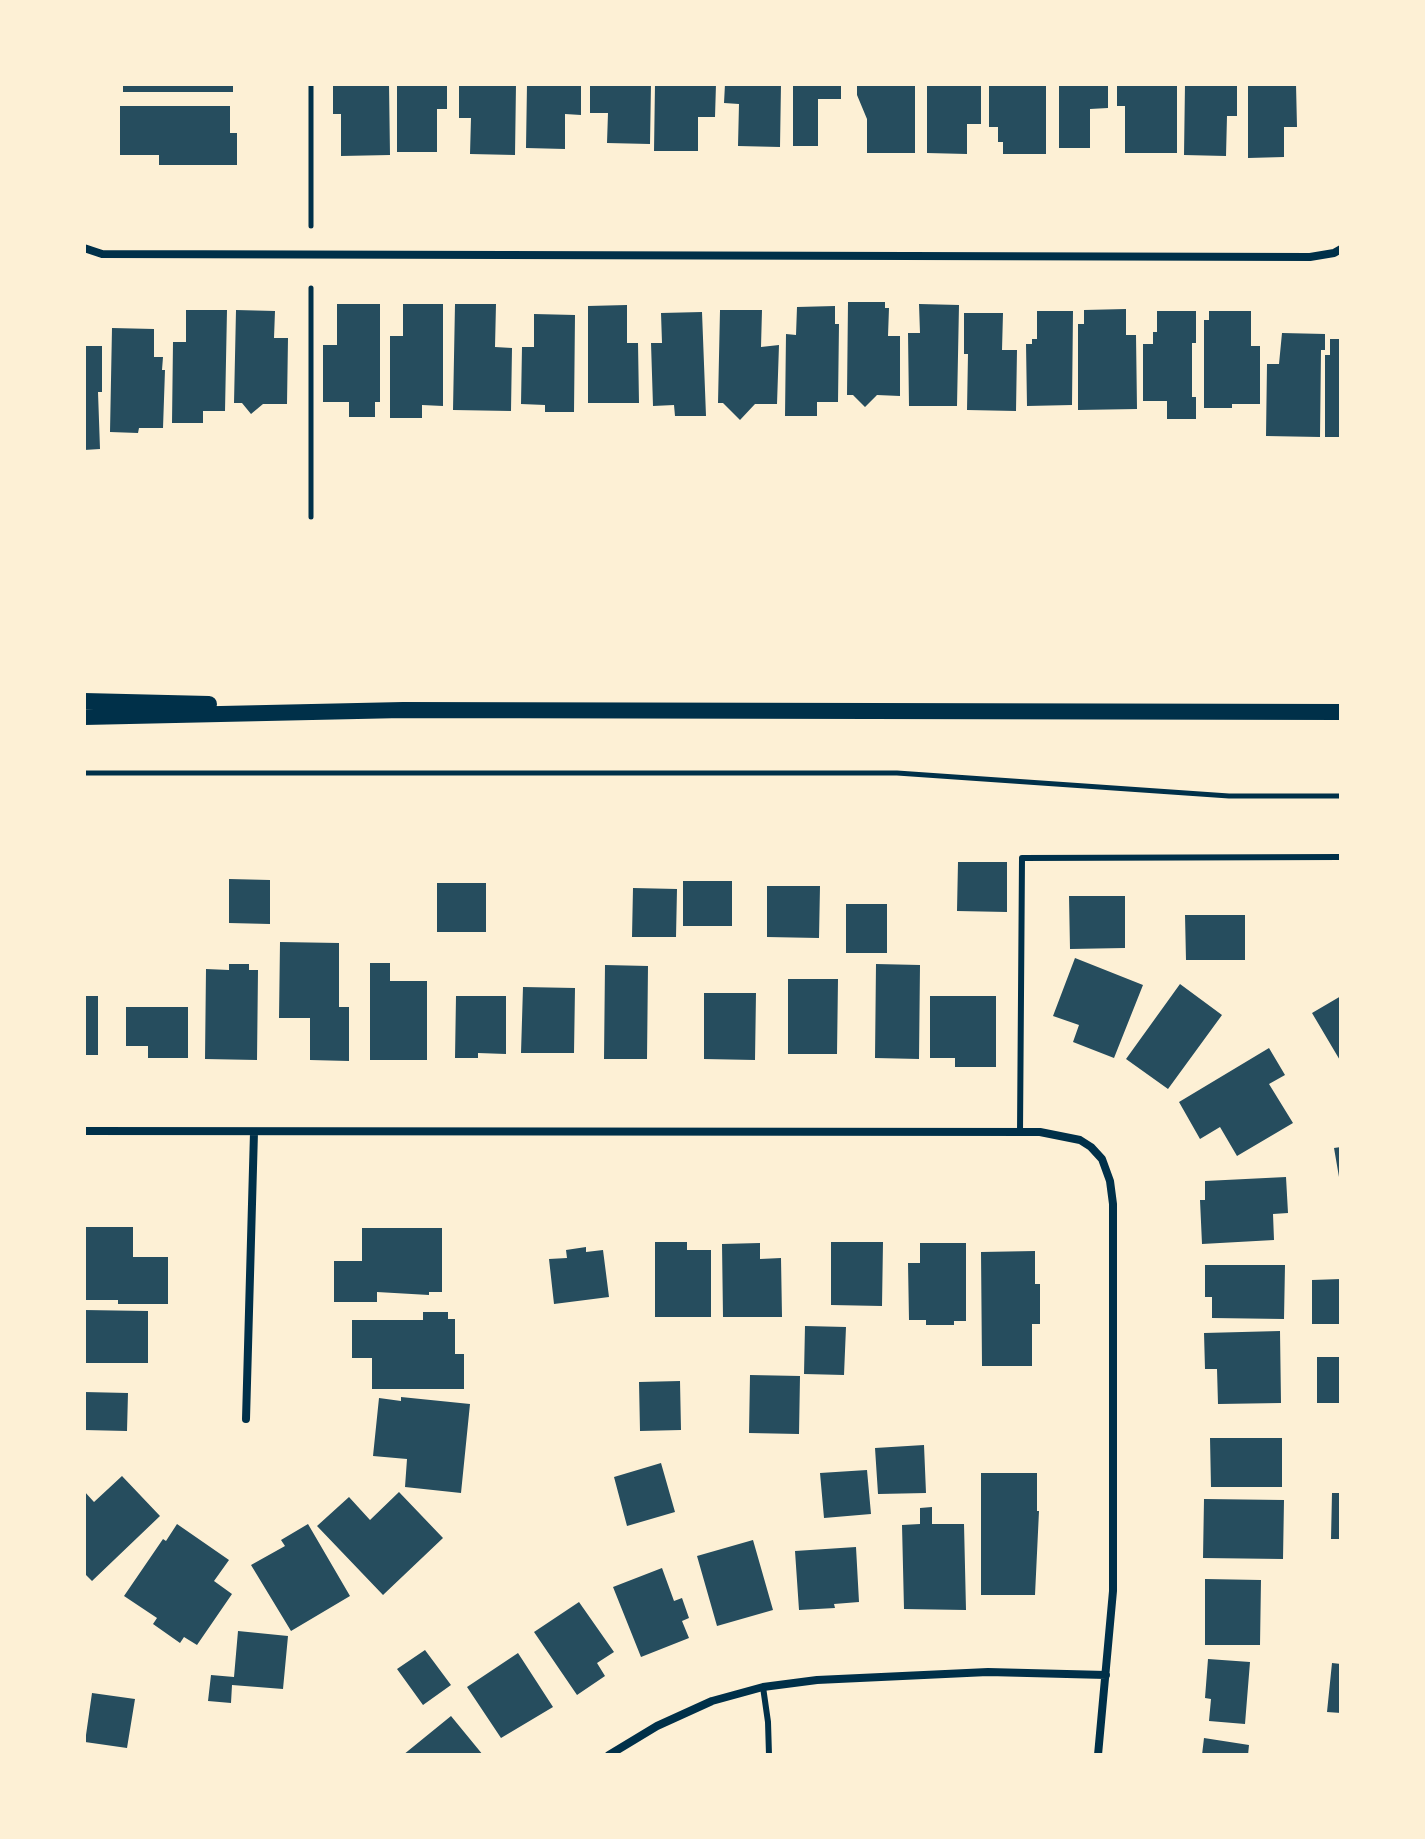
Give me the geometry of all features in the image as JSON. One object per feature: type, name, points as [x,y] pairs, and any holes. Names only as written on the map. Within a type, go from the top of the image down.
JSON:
[{"type":"main road","points":[[84,701],[403,710]]},
{"type":"main road","points":[[84,717],[403,710],[1341,712]]},
{"type":"street","points":[[84,248],[102,254],[1310,257],[1341,249]]},
{"type":"street","points":[[84,1131],[1020,1132],[1080,1140],[1102,1159],[1110,1181],[1113,1204],[1113,1591],[1098,1755]]},
{"type":"street","points":[[246,1419],[254,1132]]},
{"type":"street","points":[[609,1755],[657,1726],[712,1701],[763,1687],[846,1678],[988,1672],[1106,1675]]},
{"type":"lane","points":[[1020,1132],[1022,858],[1341,857]]},
{"type":"lane","points":[[763,1687],[769,1755]]},
{"type":"path","points":[[311,84],[311,226]]},
{"type":"path","points":[[311,288],[311,517]]},
{"type":"path","points":[[84,773],[897,773],[1229,796],[1341,796]]},
{"type":"building","points":[[123,84],[233,84],[233,92],[123,92]]},
{"type":"building","points":[[333,84],[389,84],[390,155],[341,156],[341,114],[333,114]]},
{"type":"building","points":[[397,84],[447,84],[447,109],[437,109],[437,152],[397,152]]},
{"type":"building","points":[[459,84],[516,84],[515,155],[470,154],[471,118],[459,118]]},
{"type":"building","points":[[527,84],[581,84],[581,115],[565,114],[565,149],[526,148]]},
{"type":"building","points":[[590,84],[651,84],[650,144],[607,143],[608,113],[590,113]]},
{"type":"building","points":[[655,84],[716,84],[715,117],[698,117],[698,151],[654,151]]},
{"type":"building","points":[[725,84],[781,84],[780,147],[738,146],[739,104],[724,103]]},
{"type":"building","points":[[793,84],[841,84],[841,99],[818,99],[818,146],[793,146]]},
{"type":"building","points":[[857,84],[915,84],[915,153],[867,153],[867,119],[857,95]]},
{"type":"building","points":[[927,84],[981,84],[981,124],[967,124],[967,154],[927,153]]},
{"type":"building","points":[[989,84],[1046,84],[1046,154],[1003,154],[1003,142],[998,142],[998,127],[989,127]]},
{"type":"building","points":[[1059,84],[1108,84],[1108,108],[1090,109],[1090,148],[1059,148]]},
{"type":"building","points":[[1117,84],[1177,84],[1177,153],[1125,153],[1125,106],[1117,106]]},
{"type":"building","points":[[1185,84],[1237,84],[1237,116],[1227,116],[1226,156],[1184,155]]},
{"type":"building","points":[[1248,84],[1296,84],[1297,127],[1284,127],[1284,157],[1248,158]]},
{"type":"building","points":[[120,106],[230,106],[230,133],[237,133],[237,165],[159,165],[159,155],[120,155]]},
{"type":"building","points":[[848,302],[885,302],[885,308],[889,308],[888,336],[900,336],[900,396],[877,395],[865,407],[853,395],[847,395]]},
{"type":"building","points":[[337,304],[380,304],[380,402],[375,402],[375,417],[349,417],[349,402],[323,402],[323,345],[337,345]]},
{"type":"building","points":[[403,304],[443,304],[443,406],[422,405],[422,418],[390,418],[390,336],[403,336]]},
{"type":"building","points":[[455,304],[496,304],[495,347],[512,348],[511,411],[453,410]]},
{"type":"building","points":[[919,304],[959,305],[957,406],[909,406],[908,333],[920,333]]},
{"type":"building","points":[[627,305],[627,343],[638,343],[639,403],[588,403],[588,306]]},
{"type":"building","points":[[835,306],[835,324],[839,324],[838,402],[817,402],[817,416],[785,416],[786,334],[796,335],[797,307]]},
{"type":"building","points":[[1126,309],[1126,335],[1136,335],[1137,409],[1078,410],[1078,324],[1084,324],[1084,310]]},
{"type":"building","points":[[186,310],[227,310],[225,411],[203,411],[203,423],[172,423],[173,342],[186,342]]},
{"type":"building","points":[[236,310],[275,311],[274,338],[288,338],[287,404],[263,404],[251,414],[242,403],[234,403]]},
{"type":"building","points":[[720,310],[762,310],[761,347],[779,345],[777,404],[755,404],[740,420],[723,403],[718,403]]},
{"type":"building","points":[[1037,311],[1073,311],[1072,405],[1027,406],[1026,344],[1032,344],[1032,339],[1037,339]]},
{"type":"building","points":[[1157,311],[1196,311],[1196,343],[1192,343],[1192,397],[1196,397],[1196,419],[1167,419],[1167,401],[1143,401],[1143,344],[1153,344],[1153,332],[1157,332]]},
{"type":"building","points":[[1209,311],[1251,311],[1251,346],[1260,346],[1260,404],[1204,408],[1204,320],[1209,320]]},
{"type":"building","points":[[702,312],[706,416],[675,416],[674,405],[653,406],[651,343],[662,343],[661,313]]},
{"type":"building","points":[[964,313],[1003,313],[1002,350],[1017,350],[1016,411],[967,410],[968,354],[964,354]]},
{"type":"building","points":[[534,314],[575,315],[574,412],[545,412],[545,405],[521,404],[522,347],[534,347]]},
{"type":"building","points":[[112,328],[154,329],[154,357],[163,357],[162,370],[165,370],[163,428],[139,428],[138,433],[110,432]]},
{"type":"building","points":[[1282,333],[1325,334],[1325,350],[1321,350],[1320,437],[1266,436],[1267,364],[1279,364]]},
{"type":"building","points":[[1330,339],[1341,339],[1341,437],[1325,437],[1325,355],[1330,355]]},
{"type":"building","points":[[84,346],[102,346],[102,392],[98,392],[100,449],[84,450]]},
{"type":"building","points":[[958,862],[1007,862],[1007,912],[957,911]]},
{"type":"building","points":[[229,879],[270,880],[270,924],[229,923]]},
{"type":"building","points":[[683,881],[732,881],[732,926],[683,926]]},
{"type":"building","points":[[437,883],[486,883],[486,932],[437,932]]},
{"type":"building","points":[[767,886],[820,886],[819,938],[767,937]]},
{"type":"building","points":[[633,888],[677,889],[676,937],[632,937]]},
{"type":"building","points":[[1069,896],[1125,896],[1125,948],[1070,949]]},
{"type":"building","points":[[846,904],[887,904],[887,953],[846,953]]},
{"type":"building","points":[[1185,915],[1245,915],[1245,960],[1186,960]]},
{"type":"building","points":[[280,942],[339,943],[339,1007],[349,1007],[349,1061],[310,1060],[310,1018],[279,1018]]},
{"type":"building","points":[[1075,958],[1143,985],[1114,1058],[1073,1042],[1079,1025],[1053,1016]]},
{"type":"building","points":[[370,963],[390,963],[390,981],[427,981],[427,1060],[370,1060]]},
{"type":"building","points":[[229,964],[249,964],[249,970],[258,970],[257,1060],[205,1059],[206,969],[229,970]]},
{"type":"building","points":[[876,964],[920,965],[919,1059],[875,1058]]},
{"type":"building","points":[[605,965],[648,966],[647,1059],[604,1059]]},
{"type":"building","points":[[788,979],[838,979],[837,1054],[788,1054]]},
{"type":"building","points":[[1180,984],[1222,1015],[1168,1089],[1126,1059]]},
{"type":"building","points":[[523,987],[575,988],[574,1053],[521,1053]]},
{"type":"building","points":[[704,993],[756,993],[755,1060],[704,1059]]},
{"type":"building","points":[[84,996],[98,996],[98,1055],[84,1055]]},
{"type":"building","points":[[456,996],[506,996],[506,1054],[478,1053],[478,1058],[455,1058]]},
{"type":"building","points":[[930,996],[996,996],[996,1067],[955,1067],[955,1058],[930,1058]]},
{"type":"building","points":[[1341,996],[1341,1062],[1312,1013]]},
{"type":"building","points":[[126,1007],[188,1007],[188,1058],[148,1058],[148,1046],[126,1046]]},
{"type":"building","points":[[1269,1048],[1285,1075],[1269,1084],[1293,1123],[1237,1156],[1220,1127],[1200,1139],[1179,1102]]},
{"type":"building","points":[[1341,1147],[1341,1177],[1339,1177],[1334,1148]]},
{"type":"building","points":[[1286,1177],[1288,1213],[1273,1214],[1274,1240],[1202,1244],[1200,1200],[1205,1200],[1205,1181]]},
{"type":"building","points":[[84,1227],[133,1227],[133,1257],[168,1257],[168,1304],[84,1300]]},
{"type":"building","points":[[362,1228],[442,1228],[442,1292],[429,1292],[429,1295],[377,1292],[377,1302],[334,1302],[334,1261],[362,1261]]},
{"type":"building","points":[[655,1242],[687,1242],[687,1250],[711,1250],[711,1317],[655,1317]]},
{"type":"building","points":[[831,1242],[883,1242],[882,1306],[831,1305]]},
{"type":"building","points":[[760,1243],[760,1259],[781,1258],[782,1317],[723,1317],[722,1244]]},
{"type":"building","points":[[920,1243],[966,1243],[966,1321],[954,1321],[954,1325],[926,1325],[926,1320],[909,1320],[908,1263],[920,1263]]},
{"type":"building","points":[[586,1247],[586,1252],[603,1250],[609,1297],[554,1304],[549,1259],[567,1258],[566,1250]]},
{"type":"building","points":[[1035,1251],[1035,1284],[1040,1284],[1040,1324],[1032,1324],[1032,1366],[982,1366],[981,1252]]},
{"type":"building","points":[[1205,1265],[1285,1265],[1284,1319],[1212,1318],[1212,1297],[1205,1297]]},
{"type":"building","points":[[1341,1279],[1341,1324],[1312,1324],[1312,1280]]},
{"type":"building","points":[[84,1310],[148,1311],[148,1363],[84,1363]]},
{"type":"building","points":[[423,1312],[448,1312],[448,1319],[455,1319],[455,1354],[464,1354],[464,1389],[372,1389],[372,1358],[352,1358],[352,1320],[423,1320]]},
{"type":"building","points":[[805,1326],[846,1327],[844,1375],[804,1374]]},
{"type":"building","points":[[1280,1331],[1281,1403],[1218,1404],[1217,1369],[1205,1369],[1204,1333]]},
{"type":"building","points":[[1317,1357],[1341,1357],[1341,1403],[1317,1403]]},
{"type":"building","points":[[750,1375],[800,1376],[799,1434],[749,1433]]},
{"type":"building","points":[[680,1381],[681,1430],[640,1431],[639,1382]]},
{"type":"building","points":[[84,1392],[128,1393],[127,1431],[84,1430]]},
{"type":"building","points":[[401,1397],[470,1404],[461,1493],[405,1487],[407,1459],[373,1456],[379,1398],[401,1401]]},
{"type":"building","points":[[1210,1438],[1282,1438],[1282,1487],[1211,1487]]},
{"type":"building","points":[[924,1445],[926,1493],[878,1494],[875,1448]]},
{"type":"building","points":[[661,1463],[675,1512],[627,1526],[614,1477]]},
{"type":"building","points":[[867,1470],[871,1514],[824,1518],[820,1473]]},
{"type":"building","points":[[981,1473],[1037,1473],[1039,1511],[1035,1595],[981,1595]]},
{"type":"building","points":[[122,1476],[160,1516],[92,1581],[84,1573],[84,1491],[94,1502]]},
{"type":"building","points":[[399,1492],[443,1538],[383,1595],[317,1526],[349,1497],[370,1520]]},
{"type":"building","points":[[1332,1493],[1341,1493],[1341,1539],[1331,1539]]},
{"type":"building","points":[[1204,1499],[1284,1500],[1283,1559],[1203,1558]]},
{"type":"building","points":[[932,1507],[932,1524],[964,1524],[966,1610],[904,1609],[902,1525],[920,1524],[920,1508]]},
{"type":"building","points":[[177,1524],[229,1560],[214,1581],[232,1594],[197,1645],[184,1637],[180,1643],[153,1624],[157,1618],[124,1596]]},
{"type":"building","points":[[308,1524],[350,1596],[291,1631],[251,1565],[285,1546],[281,1540]]},
{"type":"building","points":[[753,1540],[773,1610],[717,1626],[697,1556]]},
{"type":"building","points":[[856,1547],[859,1602],[834,1604],[835,1608],[799,1610],[795,1551]]},
{"type":"building","points":[[662,1568],[674,1601],[682,1598],[689,1618],[682,1621],[689,1638],[641,1657],[613,1587]]},
{"type":"building","points":[[1205,1579],[1261,1580],[1260,1645],[1205,1645]]},
{"type":"building","points":[[579,1602],[614,1652],[597,1663],[605,1676],[577,1695],[534,1632]]},
{"type":"building","points":[[238,1631],[288,1636],[283,1689],[232,1685],[231,1703],[208,1701],[211,1675],[234,1677]]},
{"type":"building","points":[[425,1650],[451,1685],[423,1705],[397,1669]]},
{"type":"building","points":[[518,1653],[553,1707],[501,1738],[467,1687]]},
{"type":"building","points":[[1208,1659],[1250,1662],[1245,1724],[1209,1721],[1211,1699],[1205,1698]]},
{"type":"building","points":[[1332,1663],[1341,1664],[1341,1713],[1327,1712]]},
{"type":"building","points":[[92,1693],[135,1699],[127,1748],[85,1742]]},
{"type":"building","points":[[451,1716],[483,1755],[403,1755]]},
{"type":"building","points":[[1204,1738],[1249,1745],[1248,1755],[1202,1755]]}]
